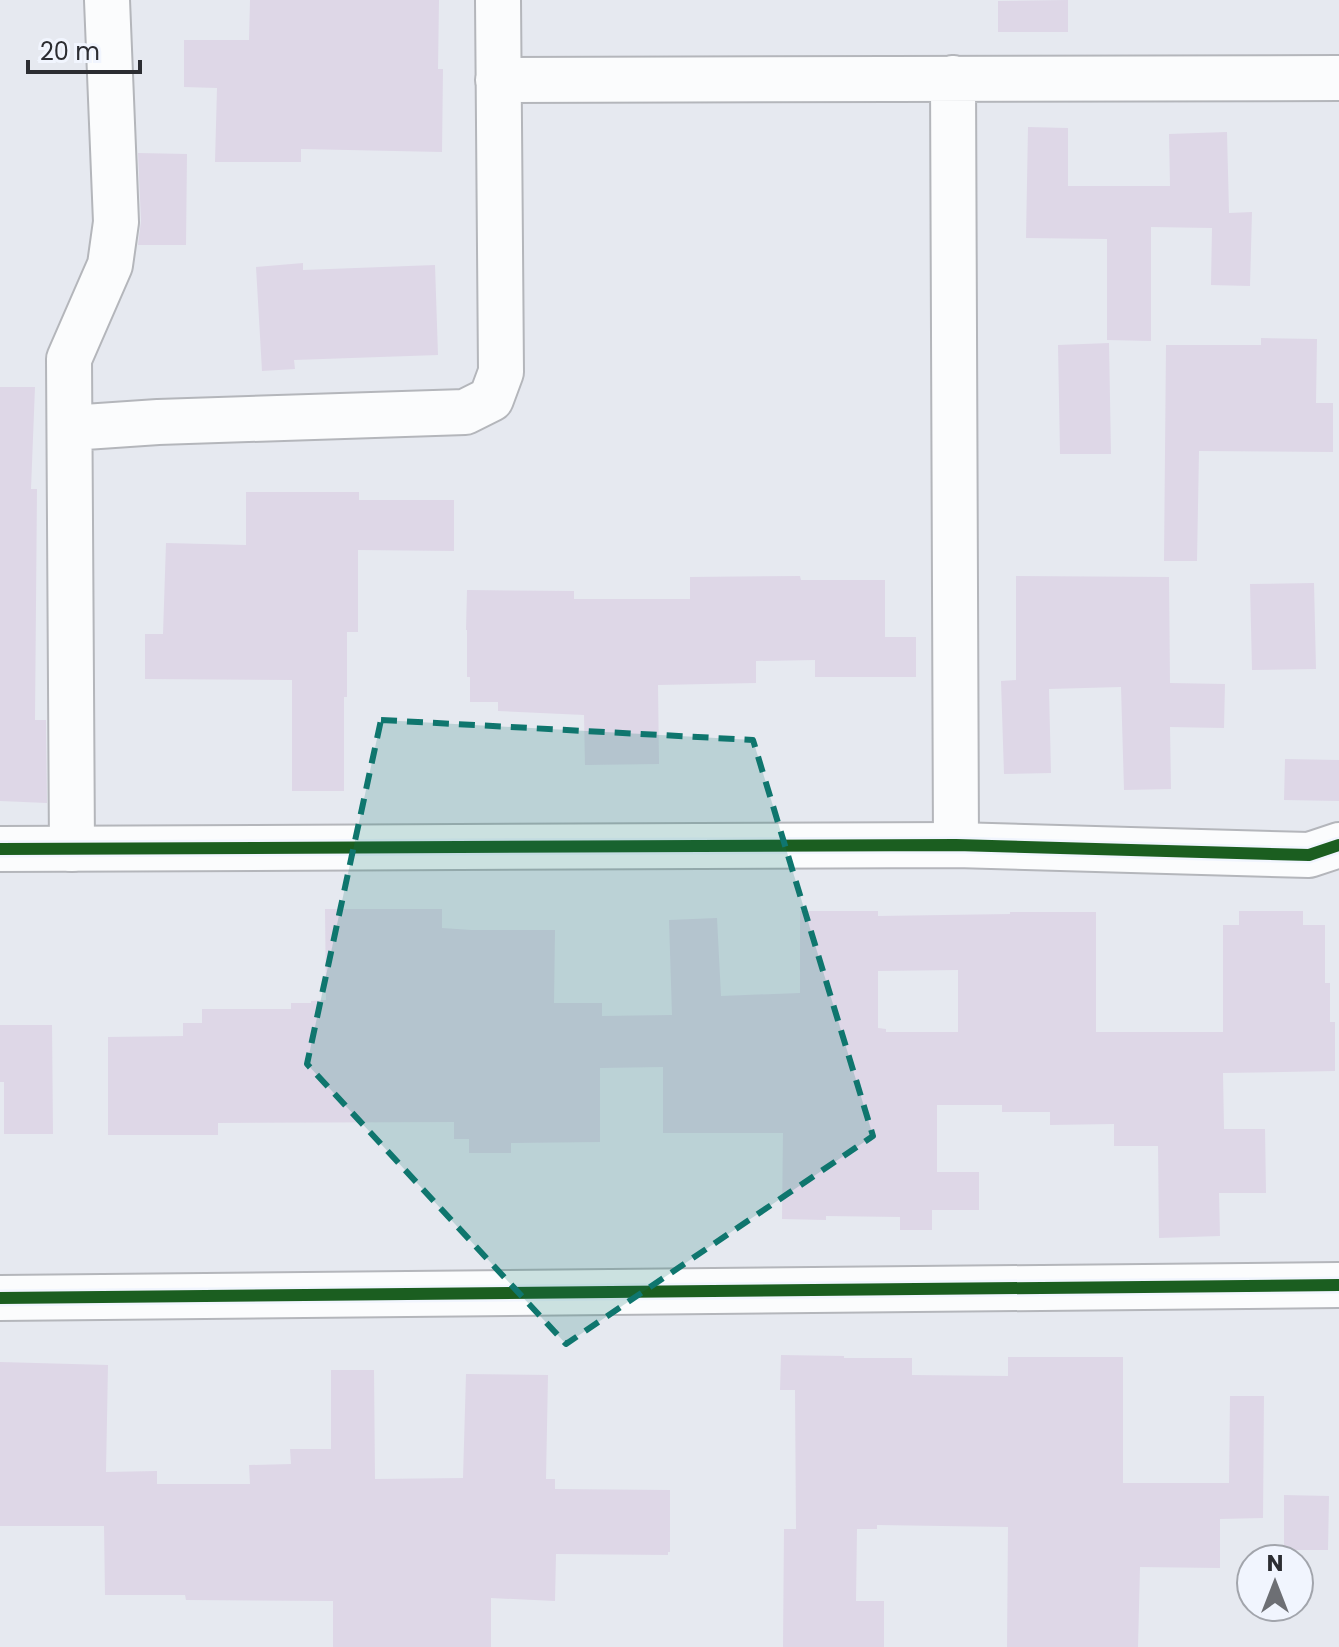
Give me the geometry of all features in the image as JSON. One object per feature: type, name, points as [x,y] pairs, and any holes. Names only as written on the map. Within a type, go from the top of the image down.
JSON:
[{"type":"street","points":[[72,849],[69,359],[110,265],[116,222],[107,0]]},
{"type":"street","points":[[70,428],[158,422],[465,412],[491,399],[501,372],[498,0]]},
{"type":"street","points":[[953,78],[956,845]]},
{"type":"street","points":[[498,80],[1339,78]]},
{"type":"street","points":[[0,849],[956,845],[1309,855],[1339,845]]},
{"type":"street","points":[[0,1298],[1339,1285]]},
{"type":"highlighted area","points":[[381,720],[753,740],[873,1136],[566,1344],[307,1064]]},
{"type":"building","points":[[250,0],[439,0],[438,69],[443,69],[442,152],[301,149],[301,162],[215,162],[217,88],[184,87],[184,40],[249,40]]},
{"type":"building","points":[[1068,0],[1068,32],[998,32],[998,1]]},
{"type":"building","points":[[1028,127],[1068,128],[1068,186],[1170,186],[1169,134],[1227,132],[1229,213],[1252,212],[1250,286],[1211,285],[1212,228],[1151,227],[1151,341],[1107,340],[1107,239],[1026,238]]},
{"type":"building","points":[[138,153],[187,154],[186,245],[138,245],[141,221]]},
{"type":"building","points":[[303,263],[303,270],[435,265],[438,355],[294,360],[295,369],[262,371],[256,267]]},
{"type":"building","points":[[1261,338],[1317,339],[1316,403],[1333,403],[1333,452],[1199,451],[1197,561],[1164,561],[1166,345],[1261,345]]},
{"type":"building","points":[[1109,343],[1111,454],[1060,454],[1058,345]]},
{"type":"building","points":[[0,387],[35,387],[31,489],[37,489],[35,720],[46,720],[47,803],[0,801]]},
{"type":"building","points":[[246,492],[359,492],[359,500],[454,500],[454,551],[358,550],[358,632],[347,632],[344,791],[292,791],[292,680],[145,679],[145,634],[163,634],[166,543],[246,545]]},
{"type":"building","points":[[800,576],[801,580],[885,580],[885,637],[916,637],[916,677],[815,677],[815,660],[756,661],[756,683],[658,685],[659,764],[585,765],[584,715],[498,711],[498,702],[470,702],[467,590],[574,591],[574,599],[690,599],[690,577]]},
{"type":"building","points":[[1016,576],[1169,577],[1170,683],[1225,684],[1224,728],[1170,727],[1171,789],[1124,790],[1121,687],[1049,689],[1051,773],[1004,774],[1001,681],[1016,680]]},
{"type":"building","points":[[1314,583],[1316,669],[1252,670],[1250,584]]},
{"type":"building","points":[[1285,759],[1339,760],[1339,801],[1284,800]]},
{"type":"building","points":[[325,909],[442,909],[442,928],[555,930],[554,1003],[602,1003],[602,1016],[672,1015],[669,920],[717,918],[721,996],[800,993],[800,911],[878,911],[878,916],[1096,912],[1096,1032],[1223,1032],[1223,925],[1239,925],[1239,911],[1303,911],[1303,925],[1325,925],[1325,983],[1330,983],[1330,1022],[1335,1022],[1335,1071],[1223,1073],[1224,1129],[1265,1129],[1266,1193],[1219,1193],[1220,1236],[1159,1238],[1158,1146],[1114,1146],[1114,1124],[1050,1125],[1050,1112],[1002,1112],[1002,1105],[937,1105],[937,1172],[979,1172],[979,1210],[932,1210],[932,1230],[900,1230],[900,1217],[782,1219],[783,1133],[663,1133],[663,1067],[600,1068],[600,1142],[511,1143],[511,1153],[469,1153],[469,1139],[454,1139],[454,1122],[218,1123],[218,1135],[108,1135],[108,1037],[183,1036],[183,1023],[202,1023],[202,1009],[291,1009],[291,1003],[326,1000]],"holes":[[[958,970],[958,1032],[886,1032],[886,1029],[878,1028],[878,971]]]},
{"type":"building","points":[[0,1025],[52,1025],[53,1134],[4,1134]]},
{"type":"building","points":[[781,1355],[912,1358],[912,1375],[1008,1376],[1008,1357],[1123,1357],[1123,1483],[1229,1483],[1230,1396],[1264,1396],[1263,1518],[1220,1519],[1220,1568],[1140,1567],[1138,1647],[1007,1647],[1008,1527],[877,1525],[877,1529],[857,1529],[856,1601],[884,1601],[884,1647],[783,1647],[784,1529],[796,1529],[795,1390],[780,1390]]},
{"type":"building","points":[[0,1362],[108,1365],[106,1472],[157,1471],[157,1484],[250,1484],[249,1465],[291,1464],[290,1449],[331,1449],[331,1370],[374,1370],[375,1479],[463,1478],[466,1374],[548,1375],[546,1479],[555,1479],[555,1489],[670,1490],[670,1552],[668,1555],[556,1554],[555,1601],[491,1598],[491,1647],[333,1647],[333,1601],[186,1600],[185,1595],[105,1595],[104,1526],[0,1526]]},
{"type":"building","points":[[1284,1495],[1329,1496],[1328,1550],[1315,1550],[1315,1543],[1284,1543]]},
{"type":"cycle path","points":[[0,849],[956,845],[1309,855],[1339,845]]},
{"type":"cycle path","points":[[0,1298],[1339,1285]]}]
